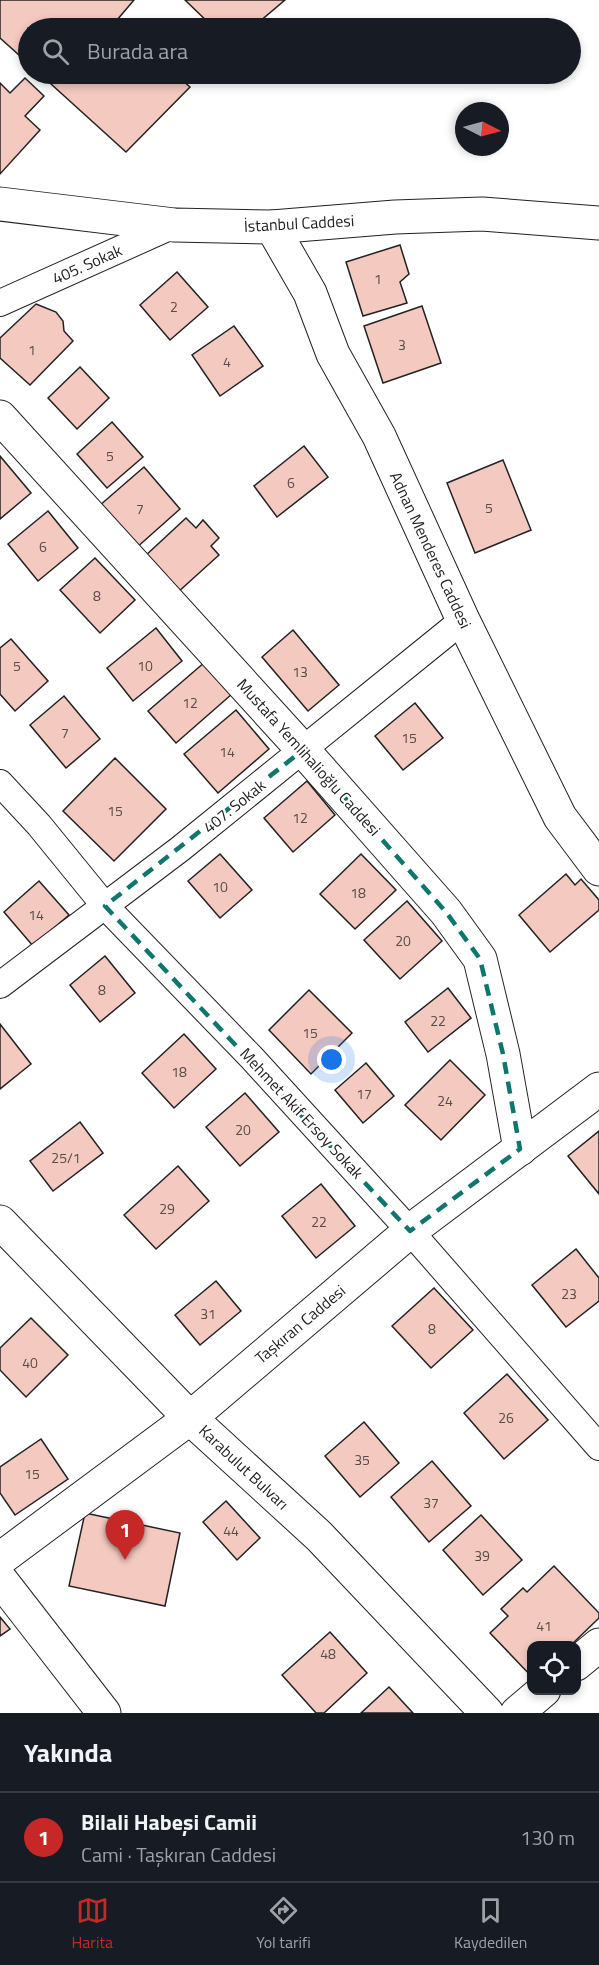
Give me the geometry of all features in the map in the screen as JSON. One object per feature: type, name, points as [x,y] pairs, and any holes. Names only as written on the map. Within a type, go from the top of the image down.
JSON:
[{"type":"street","name":"İstanbul Caddesi","points":[[0,204],[174,225],[272,227],[395,217],[482,214],[599,223]]},
{"type":"street","name":"405. Sokak","points":[[0,303],[174,225]]},
{"type":"street","name":"Adnan Menderes Caddesi","points":[[272,227],[310,293],[333,354],[379,436],[463,620],[560,817],[599,869]]},
{"type":"street","name":"Mustafa Yemlihalioğlu Caddesi","points":[[0,417],[303,750],[446,912],[480,959],[502,1054],[520,1149]]},
{"type":"street","name":"407. Sokak","points":[[0,985],[180,849],[463,620]]},
{"type":"street","name":"Mehmet Akif Ersoy Sokak","points":[[0,783],[39,825],[105,906],[252,1058],[410,1231],[599,1447]]},
{"type":"street","name":"Taşkıran Caddesi","points":[[0,1559],[190,1418],[410,1231],[599,1089]]},
{"type":"street","name":"Karabulut Bulvarı","points":[[0,1222],[190,1418],[319,1536],[486,1713]]},
{"type":"street","points":[[0,1579],[104,1713]]},
{"type":"street","points":[[581,1660],[599,1645]]},
{"type":"street","points":[[517,1713],[538,1695]]},
{"type":"highlighted area","points":[[303,750],[446,912],[480,959],[503,1054],[520,1149],[410,1231],[105,906]]},
{"type":"building","points":[[0,0],[134,0],[119,18],[18,18],[18,54],[0,38]]},
{"type":"building","points":[[185,0],[285,0],[264,18],[204,18]]},
{"type":"building","points":[[0,83],[10,93],[19,84],[31,84],[44,96],[25,116],[40,130],[0,174]]},
{"type":"building","points":[[51,84],[187,84],[190,87],[126,152]]},
{"type":"building","points":[[400,245],[409,274],[400,282],[407,303],[363,316],[346,262]]},
{"type":"building","points":[[177,272],[208,307],[170,340],[140,305]]},
{"type":"building","points":[[36,304],[56,312],[63,321],[64,331],[73,341],[30,385],[0,358],[0,338]]},
{"type":"building","points":[[422,306],[441,363],[383,383],[364,326]]},
{"type":"building","points":[[234,326],[263,366],[220,396],[192,355]]},
{"type":"building","points":[[80,367],[109,398],[77,429],[48,398]]},
{"type":"building","points":[[112,422],[143,457],[107,488],[77,454]]},
{"type":"building","points":[[304,446],[328,477],[277,517],[254,486]]},
{"type":"building","points":[[0,456],[31,493],[0,519]]},
{"type":"building","points":[[503,460],[531,530],[475,553],[447,483]]},
{"type":"building","points":[[144,467],[180,509],[135,549],[99,506]]},
{"type":"building","points":[[48,511],[78,548],[38,581],[8,544]]},
{"type":"building","points":[[186,518],[196,528],[203,520],[219,538],[211,546],[219,555],[177,593],[144,557]]},
{"type":"building","points":[[95,558],[135,600],[100,633],[60,590]]},
{"type":"building","points":[[156,628],[182,661],[133,701],[107,668]]},
{"type":"building","points":[[293,630],[339,685],[308,711],[262,657]]},
{"type":"building","points":[[11,639],[48,681],[15,711],[0,694],[0,648]]},
{"type":"building","points":[[205,662],[232,694],[176,743],[148,711]]},
{"type":"building","points":[[64,696],[100,739],[66,768],[30,725]]},
{"type":"building","points":[[415,703],[443,738],[403,770],[375,736]]},
{"type":"building","points":[[236,710],[269,749],[218,793],[184,754]]},
{"type":"building","points":[[115,758],[166,809],[114,861],[63,811]]},
{"type":"building","points":[[307,781],[335,815],[293,852],[264,818]]},
{"type":"building","points":[[220,854],[252,890],[220,918],[188,881]]},
{"type":"building","points":[[361,854],[396,890],[355,929],[320,894]]},
{"type":"building","points":[[566,874],[575,885],[581,879],[599,900],[599,910],[550,952],[519,915]]},
{"type":"building","points":[[39,881],[69,915],[33,946],[4,912]]},
{"type":"building","points":[[407,901],[442,941],[400,979],[364,940]]},
{"type":"building","points":[[105,956],[135,993],[100,1022],[70,985]]},
{"type":"building","points":[[448,988],[471,1018],[428,1052],[405,1022]]},
{"type":"building","points":[[309,990],[352,1033],[311,1074],[269,1030]]},
{"type":"building","points":[[0,1024],[31,1064],[0,1089]]},
{"type":"building","points":[[184,1034],[216,1069],[174,1108],[142,1073]]},
{"type":"building","points":[[450,1060],[485,1095],[441,1140],[405,1105]]},
{"type":"building","points":[[366,1063],[394,1096],[363,1123],[335,1090]]},
{"type":"building","points":[[245,1093],[279,1132],[240,1166],[206,1127]]},
{"type":"building","points":[[80,1122],[103,1153],[53,1191],[30,1161]]},
{"type":"building","points":[[599,1131],[599,1194],[568,1156]]},
{"type":"building","points":[[178,1166],[209,1201],[156,1249],[124,1215]]},
{"type":"building","points":[[321,1184],[355,1226],[316,1258],[282,1216]]},
{"type":"building","points":[[576,1249],[599,1278],[599,1301],[566,1327],[532,1285]]},
{"type":"building","points":[[216,1281],[241,1311],[200,1345],[175,1315]]},
{"type":"building","points":[[434,1288],[473,1330],[431,1368],[392,1326]]},
{"type":"building","points":[[31,1318],[68,1355],[26,1397],[0,1370],[0,1348]]},
{"type":"building","points":[[507,1374],[548,1420],[504,1459],[464,1413]]},
{"type":"building","points":[[364,1422],[399,1463],[360,1497],[325,1456]]},
{"type":"building","points":[[41,1439],[68,1479],[15,1515],[0,1493],[0,1467]]},
{"type":"building","points":[[432,1461],[471,1506],[429,1542],[391,1497]]},
{"type":"building","points":[[226,1501],[260,1538],[237,1560],[203,1522]]},
{"type":"building","points":[[85,1513],[180,1533],[165,1606],[69,1586]]},
{"type":"building","points":[[481,1515],[522,1560],[483,1595],[443,1550]]},
{"type":"building","points":[[554,1566],[599,1613],[599,1618],[575,1641],[527,1641],[527,1672],[490,1633],[508,1616],[501,1609],[523,1588],[527,1592]]},
{"type":"building","points":[[0,1617],[10,1629],[0,1636]]},
{"type":"building","points":[[330,1632],[367,1673],[324,1713],[316,1713],[282,1675]]},
{"type":"building","points":[[389,1687],[413,1713],[361,1713]]},
{"type":"place","name":"Bilali Habeşi Camii","points":[[125,1560]]}]
